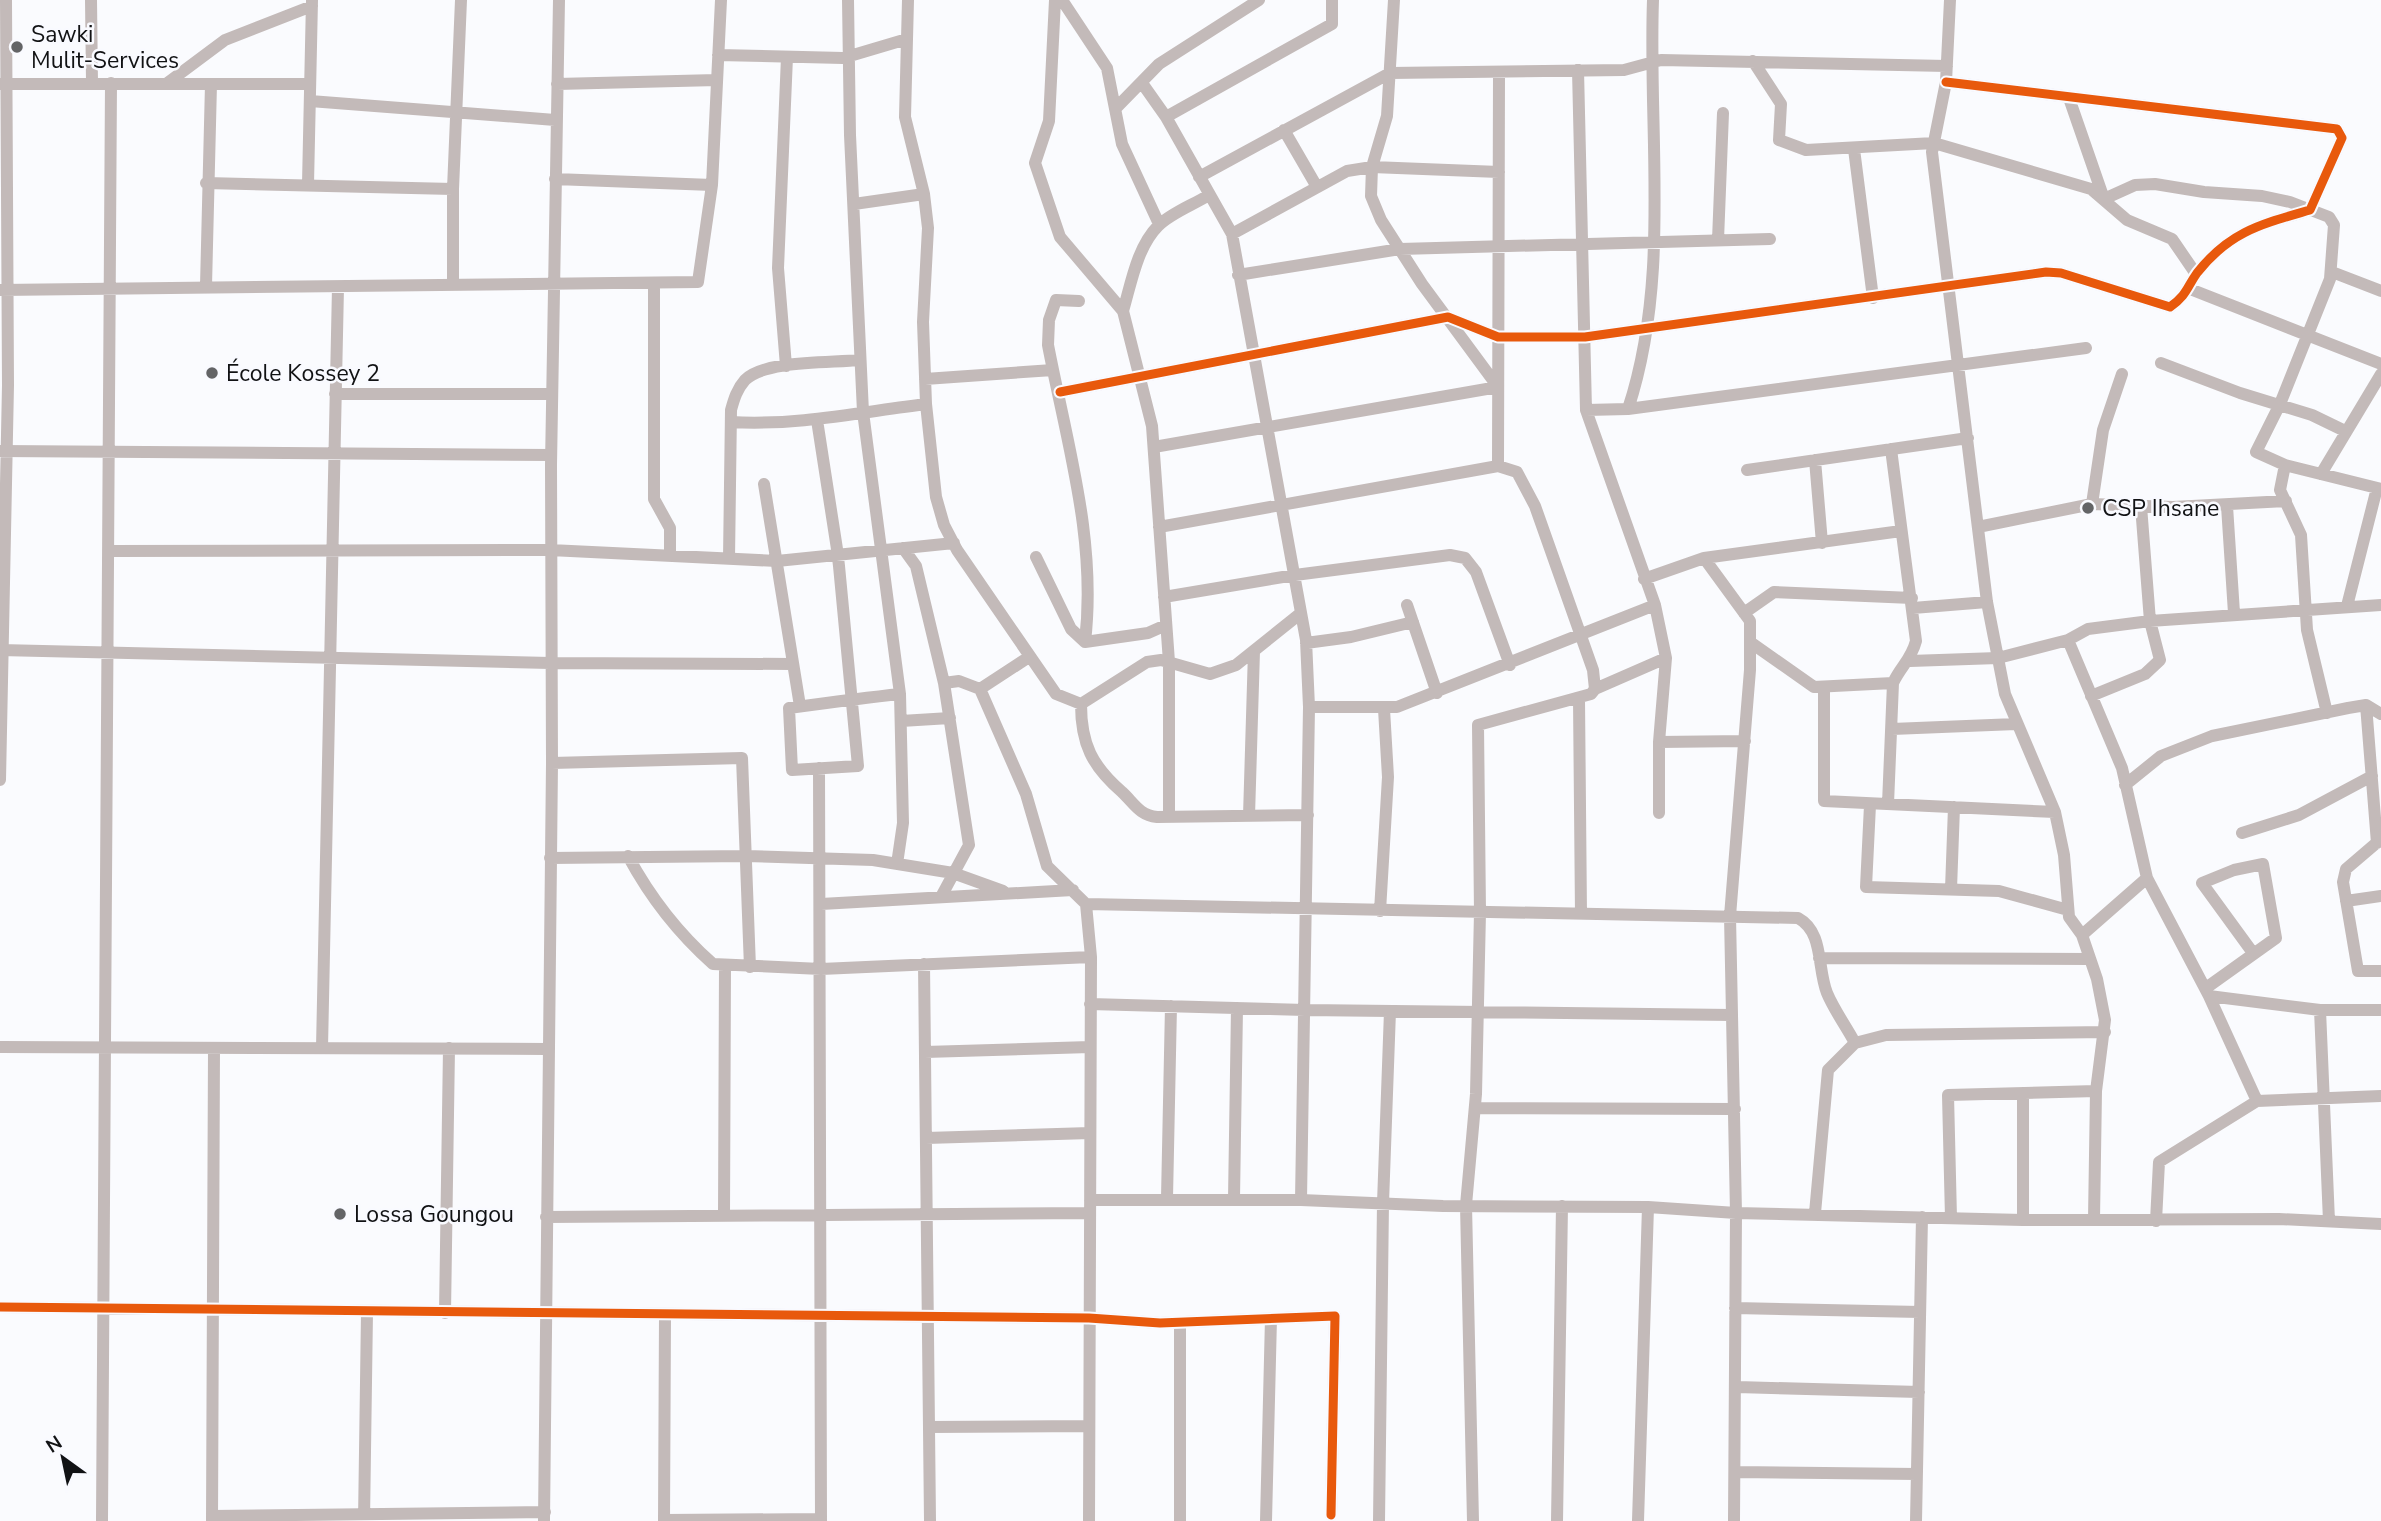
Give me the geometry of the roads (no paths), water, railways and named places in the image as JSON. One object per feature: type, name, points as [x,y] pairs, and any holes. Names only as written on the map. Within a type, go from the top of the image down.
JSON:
[{"type":"street","points":[[0,780],[4,385],[2,85],[5,0]]},
{"type":"street","points":[[91,0],[92,82]]},
{"type":"street","points":[[453,285],[453,189],[461,0]]},
{"type":"street","points":[[214,1048],[212,1518],[545,1516],[552,763],[552,284],[559,0]]},
{"type":"street","points":[[4,290],[698,282],[712,185],[721,0]]},
{"type":"street","points":[[848,0],[859,360],[879,551],[900,694],[903,823],[897,864]]},
{"type":"street","points":[[908,0],[905,117],[924,194],[928,228],[923,322],[926,404],[936,497],[954,543],[1029,657],[1056,694],[1081,704]]},
{"type":"street","points":[[1055,0],[1049,121],[1035,163],[1060,237],[1123,311],[1152,426],[1168,662],[1169,816]]},
{"type":"street","points":[[1062,0],[1108,68],[1122,144],[1159,224]]},
{"type":"street","points":[[1117,107],[1159,64],[1259,0]]},
{"type":"street","points":[[1166,117],[1332,24],[1332,0]]},
{"type":"street","points":[[1394,0],[1387,116],[1372,167],[1373,205],[1400,249],[1498,387]]},
{"type":"street","points":[[1628,409],[1637,380],[1647,328],[1655,199],[1651,61],[1653,0]]},
{"type":"street","points":[[1950,0],[1946,82],[1934,143],[1978,527],[1987,602],[2005,694],[2055,812],[2064,855],[2068,910],[2082,935],[2097,979],[2105,1032],[2095,1091],[2094,1219]]},
{"type":"street","points":[[166,84],[225,40],[312,3],[308,184]]},
{"type":"street","points":[[718,55],[848,57],[907,39]]},
{"type":"street","points":[[786,366],[778,268],[787,57]]},
{"type":"street","points":[[1199,177],[1390,74],[1624,69],[1651,61],[1947,66]]},
{"type":"street","points":[[1753,61],[1782,104],[1779,140],[1806,150],[1934,143],[2091,189],[2127,220],[2172,239],[2196,274]]},
{"type":"street","points":[[1578,71],[1586,410],[1655,605],[1665,658],[1660,742],[1660,813]]},
{"type":"street","points":[[1498,466],[1499,73]]},
{"type":"street","points":[[557,83],[717,80]]},
{"type":"street","points":[[2,85],[92,82],[310,83]]},
{"type":"street","points":[[1060,392],[1448,317],[1498,337],[1585,337],[2046,272],[2061,273],[2170,307],[2190,289],[2196,274],[2242,231],[2310,210],[2342,138],[2337,129],[1946,82]]},
{"type":"street","points":[[102,1521],[111,83]]},
{"type":"street","points":[[1142,83],[1166,117],[1232,234],[1306,643],[1309,707],[1301,1200]]},
{"type":"street","points":[[206,286],[206,183],[211,84]]},
{"type":"street","points":[[2069,98],[2104,199]]},
{"type":"street","points":[[310,101],[555,120]]},
{"type":"street","points":[[1718,240],[1723,113]]},
{"type":"street","points":[[1284,130],[1317,187]]},
{"type":"street","points":[[1854,149],[1873,298]]},
{"type":"street","points":[[1232,234],[1347,171],[1372,167],[1499,172]]},
{"type":"street","points":[[555,179],[712,185]]},
{"type":"street","points":[[206,183],[453,189]]},
{"type":"street","points":[[2104,199],[2135,186],[2155,184],[2204,192],[2262,196],[2329,217],[2334,225],[2332,272],[2305,334],[2280,404],[2256,452],[2285,465],[2379,489],[2347,606]]},
{"type":"street","points":[[854,204],[924,194]]},
{"type":"street","points":[[1123,311],[1145,244],[1159,224],[1209,195]]},
{"type":"street","points":[[1238,275],[1400,249],[1770,239]]},
{"type":"street","points":[[2332,272],[2381,291]]},
{"type":"street","points":[[654,283],[654,499],[670,528],[670,556]]},
{"type":"street","points":[[322,1048],[338,287]]},
{"type":"street","points":[[2190,289],[2381,364]]},
{"type":"street","points":[[1079,301],[1056,300],[1049,320],[1048,345],[1085,520],[1090,607],[1085,642]]},
{"type":"street","points":[[1586,410],[1628,409],[2086,348]]},
{"type":"street","points":[[729,559],[731,422],[735,393],[746,379],[762,370],[859,360]]},
{"type":"street","points":[[2161,363],[2240,393],[2280,404],[2345,431]]},
{"type":"street","points":[[925,379],[1053,370]]},
{"type":"street","points":[[2092,503],[2103,430],[2122,374]]},
{"type":"street","points":[[2321,474],[2345,431],[2376,394],[2381,374]]},
{"type":"street","points":[[1154,447],[1498,387]]},
{"type":"street","points":[[335,394],[551,394]]},
{"type":"street","points":[[731,422],[766,424],[817,420],[926,404]]},
{"type":"street","points":[[817,420],[838,555],[852,700],[858,766],[792,770],[789,708],[800,706],[852,700],[900,694]]},
{"type":"street","points":[[1747,470],[1968,438]]},
{"type":"street","points":[[1888,804],[1894,683],[1898,673],[1910,661],[1916,641],[1891,449]]},
{"type":"street","points":[[2,451],[551,455]]},
{"type":"street","points":[[1815,460],[1822,542]]},
{"type":"street","points":[[2285,465],[2279,484],[2303,547],[2304,609],[2327,713]]},
{"type":"street","points":[[1159,527],[1498,466],[1517,472],[1524,482],[1581,635],[1593,670],[1595,689]]},
{"type":"street","points":[[764,484],[800,706]]},
{"type":"street","points":[[1978,527],[2092,503],[2227,506],[2286,501]]},
{"type":"street","points":[[2091,696],[2117,687],[2156,667],[2160,660],[2150,621],[2141,506]]},
{"type":"street","points":[[2227,506],[2234,613]]},
{"type":"street","points":[[1644,579],[1704,558],[1901,531]]},
{"type":"street","points":[[109,551],[550,550],[778,561],[954,543]]},
{"type":"street","points":[[903,548],[916,566],[944,683],[969,845],[942,895]]},
{"type":"street","points":[[1164,597],[1295,575],[1450,555],[1465,558],[1476,572],[1510,665]]},
{"type":"street","points":[[1036,557],[1070,629],[1085,642],[1148,633],[1166,625]]},
{"type":"street","points":[[1704,558],[1750,621],[1745,741],[1730,916],[1736,1213],[1737,1387],[1734,1521]]},
{"type":"street","points":[[1744,613],[1774,592],[1912,603],[1987,602]]},
{"type":"street","points":[[1407,605],[1437,693]]},
{"type":"street","points":[[1309,707],[1384,709],[1437,693],[1510,665],[1655,605]]},
{"type":"street","points":[[1910,661],[1998,658],[2068,640],[2088,629],[2150,621],[2234,613],[2381,606]]},
{"type":"street","points":[[1081,704],[1147,662],[1168,662],[1210,674],[1236,665],[1301,613]]},
{"type":"street","points":[[1306,643],[1350,637],[1413,622]]},
{"type":"street","points":[[2068,640],[2122,768],[2147,878],[2207,992],[2257,1101]]},
{"type":"street","points":[[1750,642],[1801,681],[1825,689],[1894,683]]},
{"type":"street","points":[[1,650],[550,663],[793,664]]},
{"type":"street","points":[[1249,816],[1254,650]]},
{"type":"street","points":[[980,690],[1029,657]]},
{"type":"street","points":[[1473,1521],[1466,1205],[1476,1108],[1480,912],[1478,726],[1579,699],[1595,689],[1665,658]]},
{"type":"street","points":[[944,683],[959,681],[980,690],[1026,794],[1047,866],[1086,904],[1091,957],[1088,1521]]},
{"type":"street","points":[[1825,689],[1824,801],[2055,812]]},
{"type":"street","points":[[1579,699],[1581,914]]},
{"type":"street","points":[[1081,704],[1083,740],[1102,775],[1146,816],[1308,815]]},
{"type":"street","points":[[2366,705],[2380,842],[2346,869],[2343,882],[2358,971],[2381,971]]},
{"type":"street","points":[[2125,785],[2161,755],[2212,736],[2366,705],[2381,714]]},
{"type":"street","points":[[1380,911],[1388,776],[1384,709]]},
{"type":"street","points":[[901,721],[950,718]]},
{"type":"street","points":[[1892,729],[2017,724]]},
{"type":"street","points":[[1660,742],[1745,741]]},
{"type":"street","points":[[552,763],[742,758],[750,967]]},
{"type":"street","points":[[665,1315],[664,1521],[821,1520],[819,768]]},
{"type":"street","points":[[2242,834],[2299,816],[2372,776]]},
{"type":"street","points":[[1870,805],[1866,887],[2000,891],[2068,910]]},
{"type":"street","points":[[1951,889],[1954,807]]},
{"type":"street","points":[[628,856],[641,880],[692,946],[713,964],[821,969],[1091,957]]},
{"type":"street","points":[[550,858],[746,856],[897,864],[953,873],[1003,891]]},
{"type":"street","points":[[2207,992],[2253,953],[2276,938],[2263,864],[2234,870],[2202,883],[2253,953]]},
{"type":"street","points":[[2082,935],[2147,878]]},
{"type":"street","points":[[821,904],[1003,891],[1073,890]]},
{"type":"street","points":[[2346,901],[2381,896]]},
{"type":"street","points":[[1086,904],[1798,918],[1809,924],[1815,936],[1828,996],[1855,1043]]},
{"type":"street","points":[[1819,958],[2090,959]]},
{"type":"street","points":[[924,964],[930,1521]]},
{"type":"street","points":[[724,1216],[725,965]]},
{"type":"street","points":[[2207,992],[2320,1010],[2381,1010]]},
{"type":"street","points":[[1090,1004],[1305,1010],[1732,1014]]},
{"type":"street","points":[[1167,1198],[1171,1006]]},
{"type":"street","points":[[1234,1199],[1237,1008]]},
{"type":"street","points":[[2320,1010],[2329,1222]]},
{"type":"street","points":[[1379,1521],[1383,1203],[1390,1011]]},
{"type":"street","points":[[1815,1213],[1828,1070],[1855,1043],[1871,1036],[1886,1035],[2105,1032]]},
{"type":"street","points":[[0,1047],[548,1049]]},
{"type":"street","points":[[925,1052],[1090,1047]]},
{"type":"street","points":[[445,1313],[449,1048]]},
{"type":"street","points":[[1951,1218],[1948,1095],[2095,1091]]},
{"type":"street","points":[[2023,1093],[2023,1220]]},
{"type":"street","points":[[2156,1221],[2160,1162],[2257,1101],[2381,1096]]},
{"type":"street","points":[[1476,1108],[1735,1109]]},
{"type":"street","points":[[926,1138],[1090,1132]]},
{"type":"street","points":[[547,1217],[927,1215],[1090,1207],[1167,1198],[1648,1207],[1736,1213],[2023,1220],[2381,1224]]},
{"type":"street","points":[[1557,1521],[1562,1206]]},
{"type":"street","points":[[1638,1521],[1648,1207]]},
{"type":"street","points":[[1916,1521],[1922,1217]]},
{"type":"street","points":[[0,1307],[1089,1318],[1181,1322],[1335,1316],[1331,1515]]},
{"type":"street","points":[[1735,1308],[1920,1312]]},
{"type":"street","points":[[364,1518],[367,1312]]},
{"type":"street","points":[[1266,1521],[1271,1318]]},
{"type":"street","points":[[1180,1521],[1181,1322]]},
{"type":"street","points":[[1737,1387],[1919,1392]]},
{"type":"street","points":[[929,1427],[1089,1426]]},
{"type":"street","points":[[1735,1472],[1917,1474]]},
{"type":"place","name":"Sawki Mulit-Services","points":[[17,47]]},
{"type":"place","name":"École Kossey 2","points":[[212,373]]},
{"type":"place","name":"CSP Ihsane","points":[[2088,508]]},
{"type":"place","name":"Lossa Goungou","points":[[340,1214]]}]
